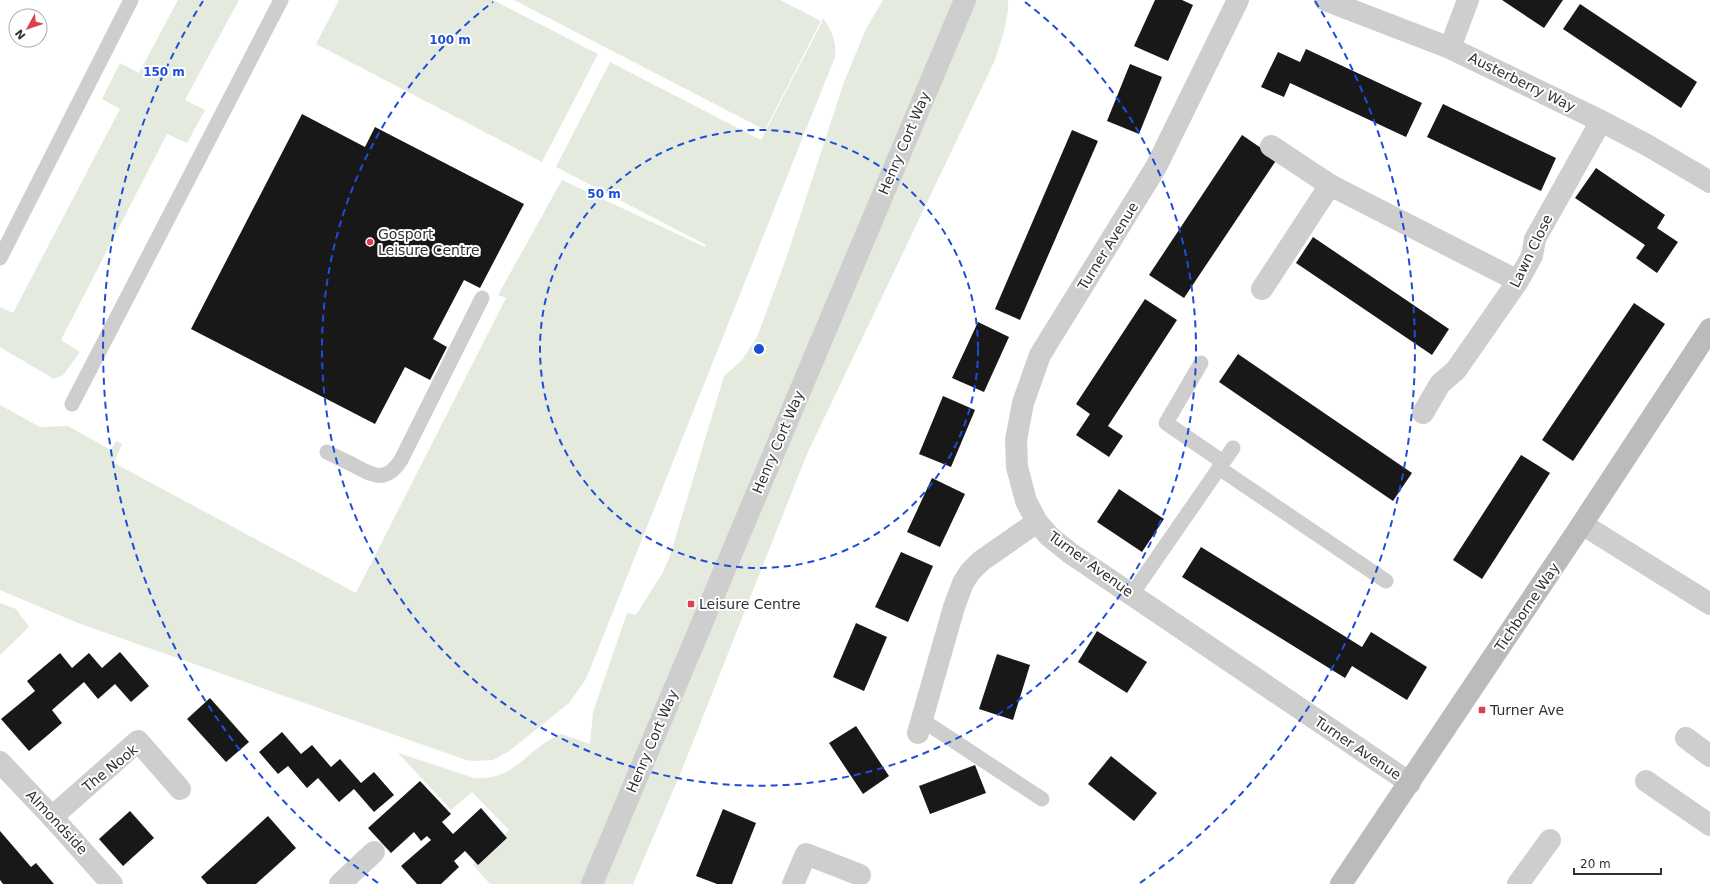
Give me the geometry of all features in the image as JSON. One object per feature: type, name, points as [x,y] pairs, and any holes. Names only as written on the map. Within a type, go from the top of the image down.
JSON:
[{"type":"street","name":"Henry Cort Way","points":[[592,884],[965,0]]},
{"type":"street","name":"Turner Avenue","points":[[1238,0],[1156,167],[1040,354],[1023,403],[1016,440],[1017,467],[1026,501],[1037,522],[1049,536],[1070,552],[1410,783]]},
{"type":"street","name":"Austerberry Way","points":[[1325,0],[1450,48],[1601,121],[1647,145],[1710,182]]},
{"type":"street","points":[[1450,48],[1468,0]]},
{"type":"street","name":"Lawn Close","points":[[1423,413],[1440,384],[1456,370],[1518,281],[1532,256],[1535,239],[1601,121]]},
{"type":"street","points":[[1271,146],[1330,185],[1518,281]]},
{"type":"street","points":[[1262,289],[1330,185]]},
{"type":"street","name":"Tichborne Way","points":[[1341,884],[1410,783],[1710,329]]},
{"type":"street","points":[[920,726],[954,606],[963,583],[970,572],[981,561],[1037,522]]},
{"type":"street","points":[[1582,524],[1710,604]]},
{"type":"street","points":[[1686,738],[1710,756]]},
{"type":"street","name":"The Nook","points":[[52,817],[138,741],[180,789]]},
{"type":"street","name":"Almondside","points":[[0,762],[52,817],[100,880]]},
{"type":"street","points":[[1646,781],[1710,825]]},
{"type":"street","points":[[1518,884],[1550,840]]},
{"type":"street","points":[[340,884],[374,852]]},
{"type":"street","points":[[793,884],[806,854],[860,875]]},
{"type":"lane","points":[[0,258],[131,0]]},
{"type":"lane","points":[[72,404],[281,0]]},
{"type":"lane","points":[[327,452],[375,476],[386,475],[393,471],[401,460],[482,298]]},
{"type":"lane","points":[[1201,363],[1166,423],[1221,465],[1386,580]]},
{"type":"lane","points":[[1132,594],[1233,448]]},
{"type":"lane","points":[[920,726],[1042,799]]},
{"type":"shaded area","points":[[178,0],[239,0],[185,100],[205,110],[187,143],[167,134],[61,340],[80,352],[63,375],[54,379],[0,347],[0,307],[13,313],[120,109],[102,99],[120,63],[139,73]]},
{"type":"shaded area","points":[[339,0],[493,0],[598,54],[542,162],[316,44]]},
{"type":"shaded area","points":[[514,0],[780,0],[821,21],[765,130]]},
{"type":"shaded area","points":[[883,0],[1008,0],[1008,8],[1004,30],[995,60],[807,454],[681,772],[633,884],[490,884],[473,865],[509,830],[472,792],[451,810],[398,753],[474,778],[489,778],[511,769],[549,740],[561,734],[590,744],[593,712],[627,613],[636,615],[663,572],[670,556],[724,376],[742,360],[757,337],[787,256],[844,82],[866,29]]},
{"type":"shaded area","points":[[822,17],[833,36],[835,57],[586,679],[569,703],[508,752],[493,760],[466,760],[78,623],[0,590],[0,405],[40,427],[68,426],[111,450],[116,441],[122,444],[114,463],[356,593],[506,298],[498,295],[562,180],[705,247],[706,245],[556,167],[610,62],[761,140],[822,22]]},
{"type":"shaded area","points":[[0,603],[16,609],[29,627],[0,655]]},
{"type":"building","points":[[1155,0],[1182,0],[1193,5],[1168,61],[1134,46]]},
{"type":"building","points":[[1502,0],[1563,0],[1544,28]]},
{"type":"building","points":[[1580,4],[1697,82],[1681,108],[1563,29]]},
{"type":"building","points":[[1306,49],[1422,103],[1406,137],[1290,83],[1284,97],[1261,87],[1278,52],[1300,62]]},
{"type":"building","points":[[1130,64],[1162,77],[1139,134],[1107,121]]},
{"type":"building","points":[[1443,104],[1556,158],[1541,191],[1427,137]]},
{"type":"building","name":"Gosport Leisure Centre","points":[[302,114],[365,147],[375,127],[524,204],[480,288],[464,280],[433,339],[447,347],[430,380],[405,367],[375,424],[191,329]]},
{"type":"building","points":[[1072,130],[1098,141],[1020,320],[995,309]]},
{"type":"building","points":[[1242,135],[1277,159],[1184,298],[1149,275]]},
{"type":"building","points":[[1596,168],[1665,215],[1657,228],[1678,242],[1657,273],[1636,258],[1645,245],[1575,198]]},
{"type":"building","points":[[1313,237],[1449,329],[1432,355],[1296,263]]},
{"type":"building","points":[[1145,299],[1177,320],[1108,426],[1123,436],[1109,457],[1076,435],[1090,414],[1076,404]]},
{"type":"building","points":[[1634,303],[1665,324],[1573,461],[1542,440]]},
{"type":"building","points":[[978,322],[1009,337],[984,392],[952,378]]},
{"type":"building","points":[[1238,354],[1412,473],[1393,501],[1219,382]]},
{"type":"building","points":[[943,396],[975,410],[951,467],[919,454]]},
{"type":"building","points":[[1521,455],[1550,473],[1482,579],[1453,560]]},
{"type":"building","points":[[932,478],[965,494],[940,547],[907,532]]},
{"type":"building","points":[[1119,489],[1164,519],[1142,552],[1097,522]]},
{"type":"building","points":[[1201,547],[1362,647],[1371,632],[1427,667],[1407,700],[1352,666],[1345,678],[1182,577]]},
{"type":"building","points":[[901,552],[933,566],[908,622],[875,607]]},
{"type":"building","points":[[856,623],[887,637],[864,691],[833,677]]},
{"type":"building","points":[[1097,631],[1147,662],[1127,693],[1078,662]]},
{"type":"building","points":[[120,652],[149,686],[131,702],[115,684],[98,699],[84,682],[52,710],[62,723],[29,751],[1,719],[35,691],[27,681],[60,653],[72,668],[89,653],[102,668]]},
{"type":"building","points":[[997,654],[1030,665],[1013,720],[979,709]]},
{"type":"building","points":[[210,698],[249,742],[226,762],[187,719]]},
{"type":"building","points":[[856,726],[889,776],[863,794],[829,743]]},
{"type":"building","points":[[282,732],[301,754],[312,745],[331,767],[340,759],[361,783],[374,772],[394,795],[374,812],[354,789],[339,802],[318,778],[307,788],[288,766],[278,774],[259,752]]},
{"type":"building","points":[[1111,756],[1157,793],[1134,821],[1088,784]]},
{"type":"building","points":[[975,765],[986,793],[930,814],[919,786]]},
{"type":"building","points":[[420,781],[451,814],[442,822],[453,834],[481,808],[507,838],[478,865],[465,851],[454,861],[459,867],[441,884],[417,884],[401,866],[431,840],[427,836],[421,841],[414,832],[391,853],[368,828]]},
{"type":"building","points":[[723,809],[756,823],[732,884],[717,884],[696,876]]},
{"type":"building","points":[[130,811],[154,838],[123,866],[99,839]]},
{"type":"building","points":[[268,816],[296,848],[256,884],[207,884],[201,877]]},
{"type":"building","points":[[0,831],[31,867],[36,863],[54,884],[3,884],[0,880]]},
{"type":"place","name":"Gosport Leisure Centre","points":[[370,242]]},
{"type":"place","name":"Leisure Centre","points":[[691,604]]},
{"type":"place","name":"Turner Ave","points":[[1482,710]]}]
